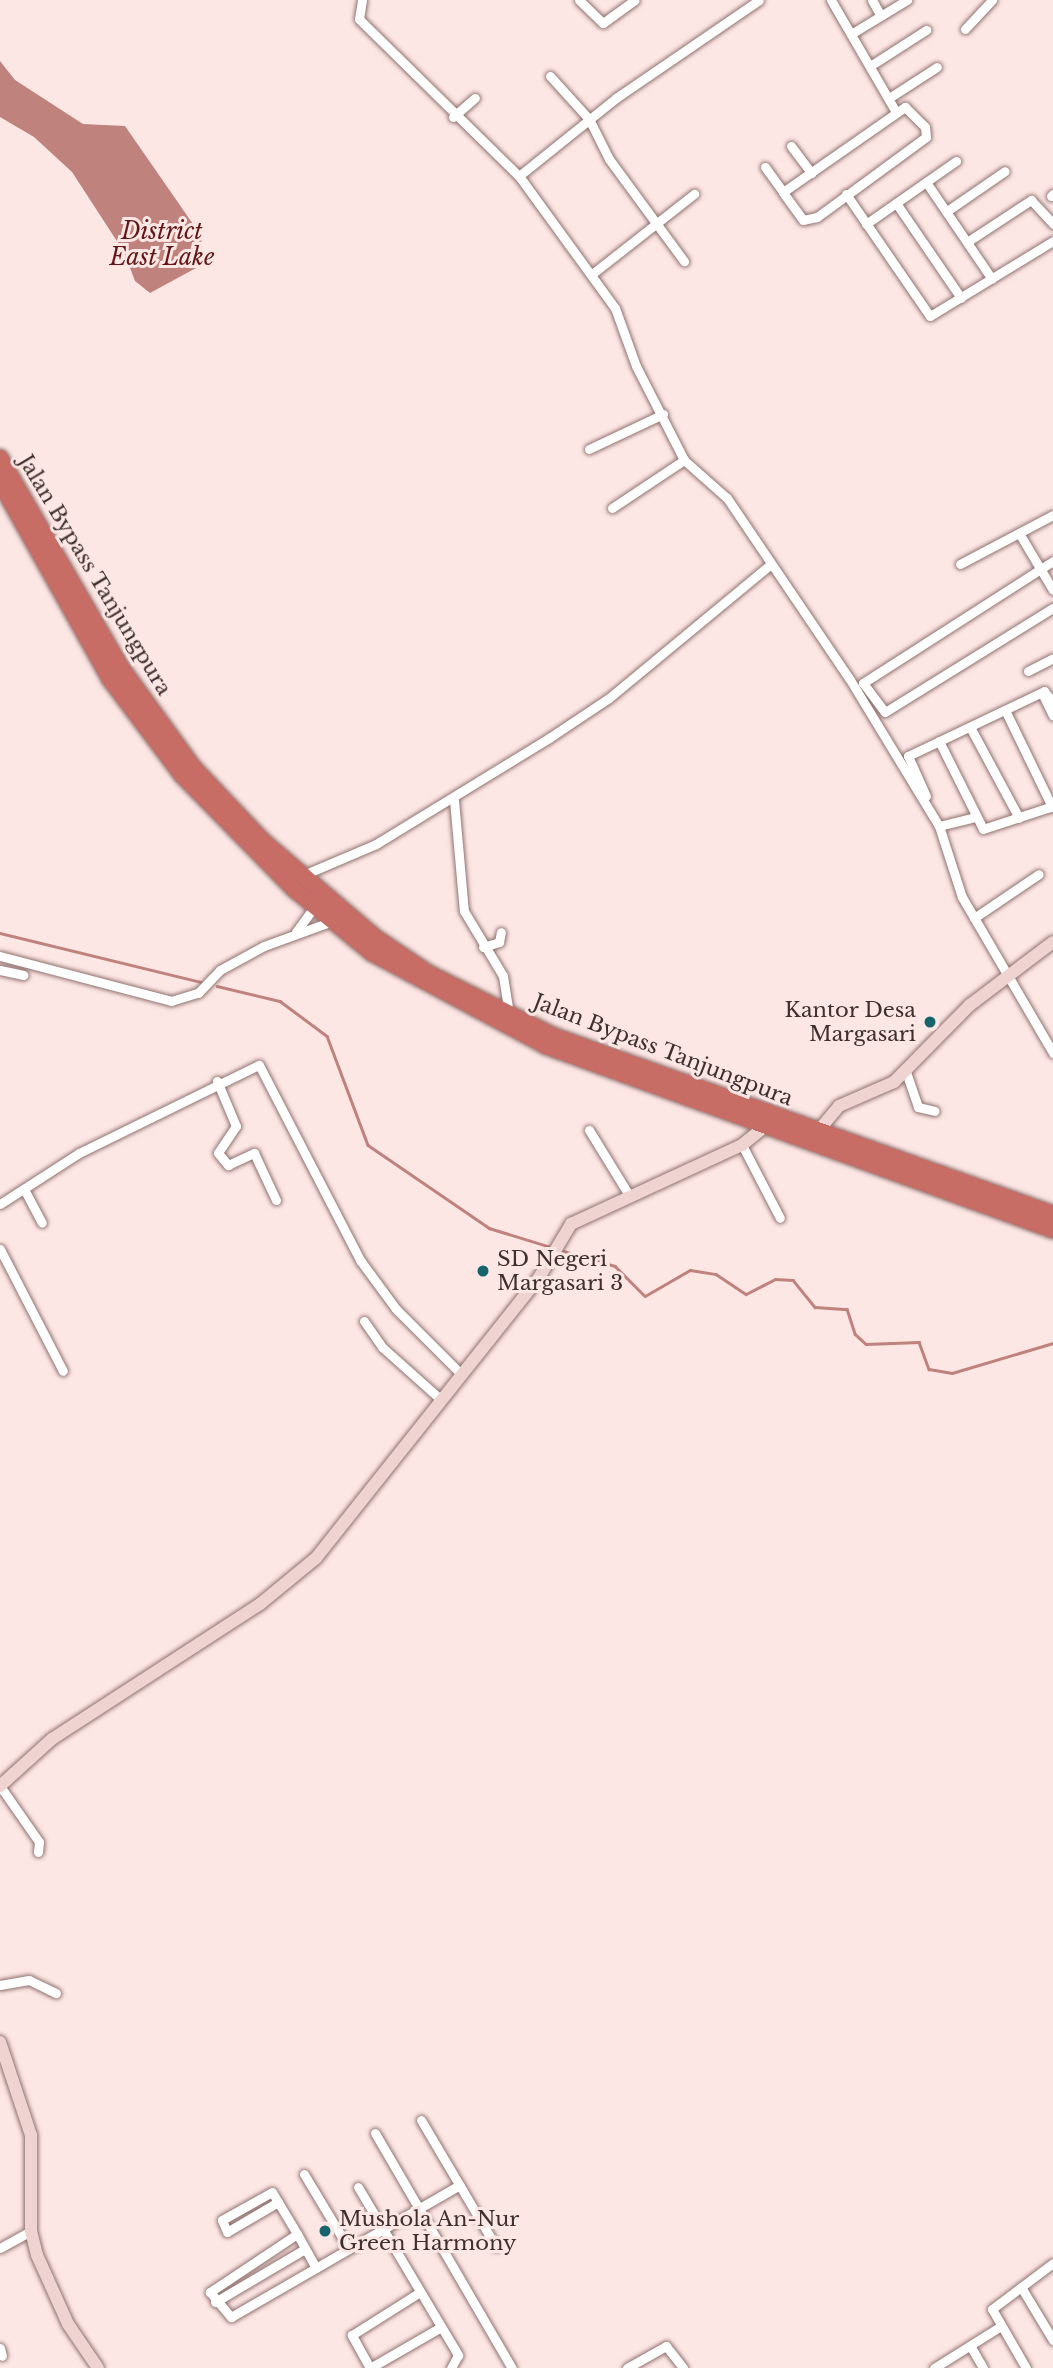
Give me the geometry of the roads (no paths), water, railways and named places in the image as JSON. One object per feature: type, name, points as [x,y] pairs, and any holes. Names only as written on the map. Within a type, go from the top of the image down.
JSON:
[{"type":"highway","name":"Jalan Bypass Tanjungpura","points":[[0,458],[154,715],[193,766],[302,876],[428,973],[554,1036],[1053,1214]]},
{"type":"highway","name":"Jalan Bypass Tanjungpura","points":[[0,482],[124,700],[182,775],[330,922],[418,982],[547,1046],[763,1128],[1053,1230]]},
{"type":"street","points":[[362,0],[359,19],[418,71],[453,117],[519,176],[592,274],[629,333],[636,366],[663,414],[684,460],[718,487],[771,564],[940,826]]},
{"type":"street","points":[[579,0],[603,23],[634,0]]},
{"type":"street","points":[[519,176],[589,119],[759,0]]},
{"type":"street","points":[[831,0],[897,111]]},
{"type":"street","points":[[872,0],[881,16]]},
{"type":"street","points":[[851,34],[907,0]]},
{"type":"street","points":[[965,29],[992,0]]},
{"type":"street","points":[[870,66],[926,30]]},
{"type":"street","points":[[889,98],[937,67]]},
{"type":"street","points":[[550,76],[589,119],[684,261]]},
{"type":"street","points":[[453,117],[475,98]]},
{"type":"street","points":[[765,167],[803,220],[811,220],[926,137],[910,107],[897,111],[783,192]]},
{"type":"street","points":[[791,146],[811,173]]},
{"type":"street","points":[[866,224],[956,161]]},
{"type":"street","points":[[947,211],[1005,171]]},
{"type":"street","points":[[926,182],[992,279]]},
{"type":"street","points":[[592,274],[694,194]]},
{"type":"street","points":[[846,194],[927,314],[961,298],[1053,241]]},
{"type":"street","points":[[967,242],[1031,200],[1053,224]]},
{"type":"street","points":[[896,204],[961,298]]},
{"type":"street","points":[[589,449],[663,414]]},
{"type":"street","points":[[612,508],[684,460]]},
{"type":"street","points":[[960,564],[1053,515]]},
{"type":"street","points":[[1019,533],[1053,590]]},
{"type":"street","points":[[1053,561],[863,683],[885,712],[1053,608]]},
{"type":"street","points":[[302,876],[360,853],[398,826],[454,800],[609,698],[771,564]]},
{"type":"street","points":[[1028,671],[1053,658]]},
{"type":"street","points":[[1042,693],[1053,702]]},
{"type":"street","points":[[1042,693],[939,741],[907,759],[940,826],[974,918],[1053,1053]]},
{"type":"street","points":[[1042,693],[1053,716]]},
{"type":"street","points":[[939,741],[974,817],[990,831],[1053,806],[1005,710]]},
{"type":"street","points":[[970,727],[1019,818]]},
{"type":"street","points":[[454,800],[459,889],[483,947],[503,976],[509,1013]]},
{"type":"street","points":[[940,826],[974,817]]},
{"type":"street","points":[[974,918],[1039,874]]},
{"type":"street","points":[[296,932],[314,907]]},
{"type":"street","points":[[0,956],[171,1001],[198,993],[226,966],[296,932],[330,922]]},
{"type":"street","points":[[483,947],[499,942],[501,932]]},
{"type":"street","points":[[819,1130],[839,1106],[906,1072],[1005,975],[1053,942]]},
{"type":"street","points":[[0,970],[23,975]]},
{"type":"street","points":[[0,1205],[217,1081],[262,1067],[359,1260],[396,1309],[459,1372]]},
{"type":"street","points":[[906,1072],[918,1107],[935,1111]]},
{"type":"street","points":[[217,1081],[236,1126],[218,1153],[228,1165],[254,1153],[276,1200]]},
{"type":"street","points":[[38,1852],[39,1842],[0,1786],[52,1739],[260,1604],[316,1558],[459,1372],[550,1261],[583,1214],[742,1145],[763,1128]]},
{"type":"street","points":[[589,1130],[629,1195]]},
{"type":"street","points":[[742,1145],[780,1218]]},
{"type":"street","points":[[24,1189],[42,1223]]},
{"type":"street","points":[[0,1249],[64,1371]]},
{"type":"street","points":[[364,1321],[382,1347],[439,1398]]},
{"type":"street","points":[[0,1985],[29,1980],[56,1993]]},
{"type":"street","points":[[0,2042],[30,2134],[31,2231],[47,2280],[98,2368]]},
{"type":"street","points":[[421,2120],[496,2247]]},
{"type":"street","points":[[375,2133],[512,2368]]},
{"type":"street","points":[[304,2174],[349,2249]]},
{"type":"street","points":[[297,2234],[212,2286],[215,2302],[229,2318],[460,2185]]},
{"type":"street","points":[[358,2187],[459,2357],[451,2368]]},
{"type":"street","points":[[278,2202],[227,2232],[222,2220],[272,2192],[278,2202],[297,2234],[305,2249],[316,2267]]},
{"type":"street","points":[[0,2248],[31,2231]]},
{"type":"street","points":[[215,2302],[305,2249]]},
{"type":"street","points":[[1026,2368],[992,2309],[1052,2265]]},
{"type":"street","points":[[1021,2287],[1053,2340]]},
{"type":"street","points":[[421,2292],[355,2332],[353,2343],[370,2368],[441,2327]]},
{"type":"street","points":[[937,2367],[1001,2326]]},
{"type":"street","points":[[633,2366],[666,2346],[683,2368]]},
{"type":"street","points":[[971,2347],[983,2368]]},
{"type":"water","name":"District East Lake","points":[[0,61],[15,80],[83,124],[125,126],[202,237],[196,268],[150,293],[135,281],[124,252],[72,172],[34,137],[0,117]]},
{"type":"waterway","points":[[0,933],[201,982]]},
{"type":"waterway","points":[[217,986],[280,1001],[327,1036],[368,1145],[489,1228],[554,1248]]},
{"type":"waterway","points":[[560,1250],[615,1266],[645,1296],[690,1270],[716,1274],[746,1294],[775,1279],[793,1280],[815,1307],[847,1309],[855,1334],[866,1344],[919,1342],[929,1369],[952,1373],[1053,1343]]},
{"type":"place","name":"Kantor Desa Margasari","points":[[930,1022]]},
{"type":"place","name":"SD Negeri Margasari 3","points":[[483,1271]]},
{"type":"place","name":"Mushola An-Nur Green Harmony","points":[[325,2231]]}]
